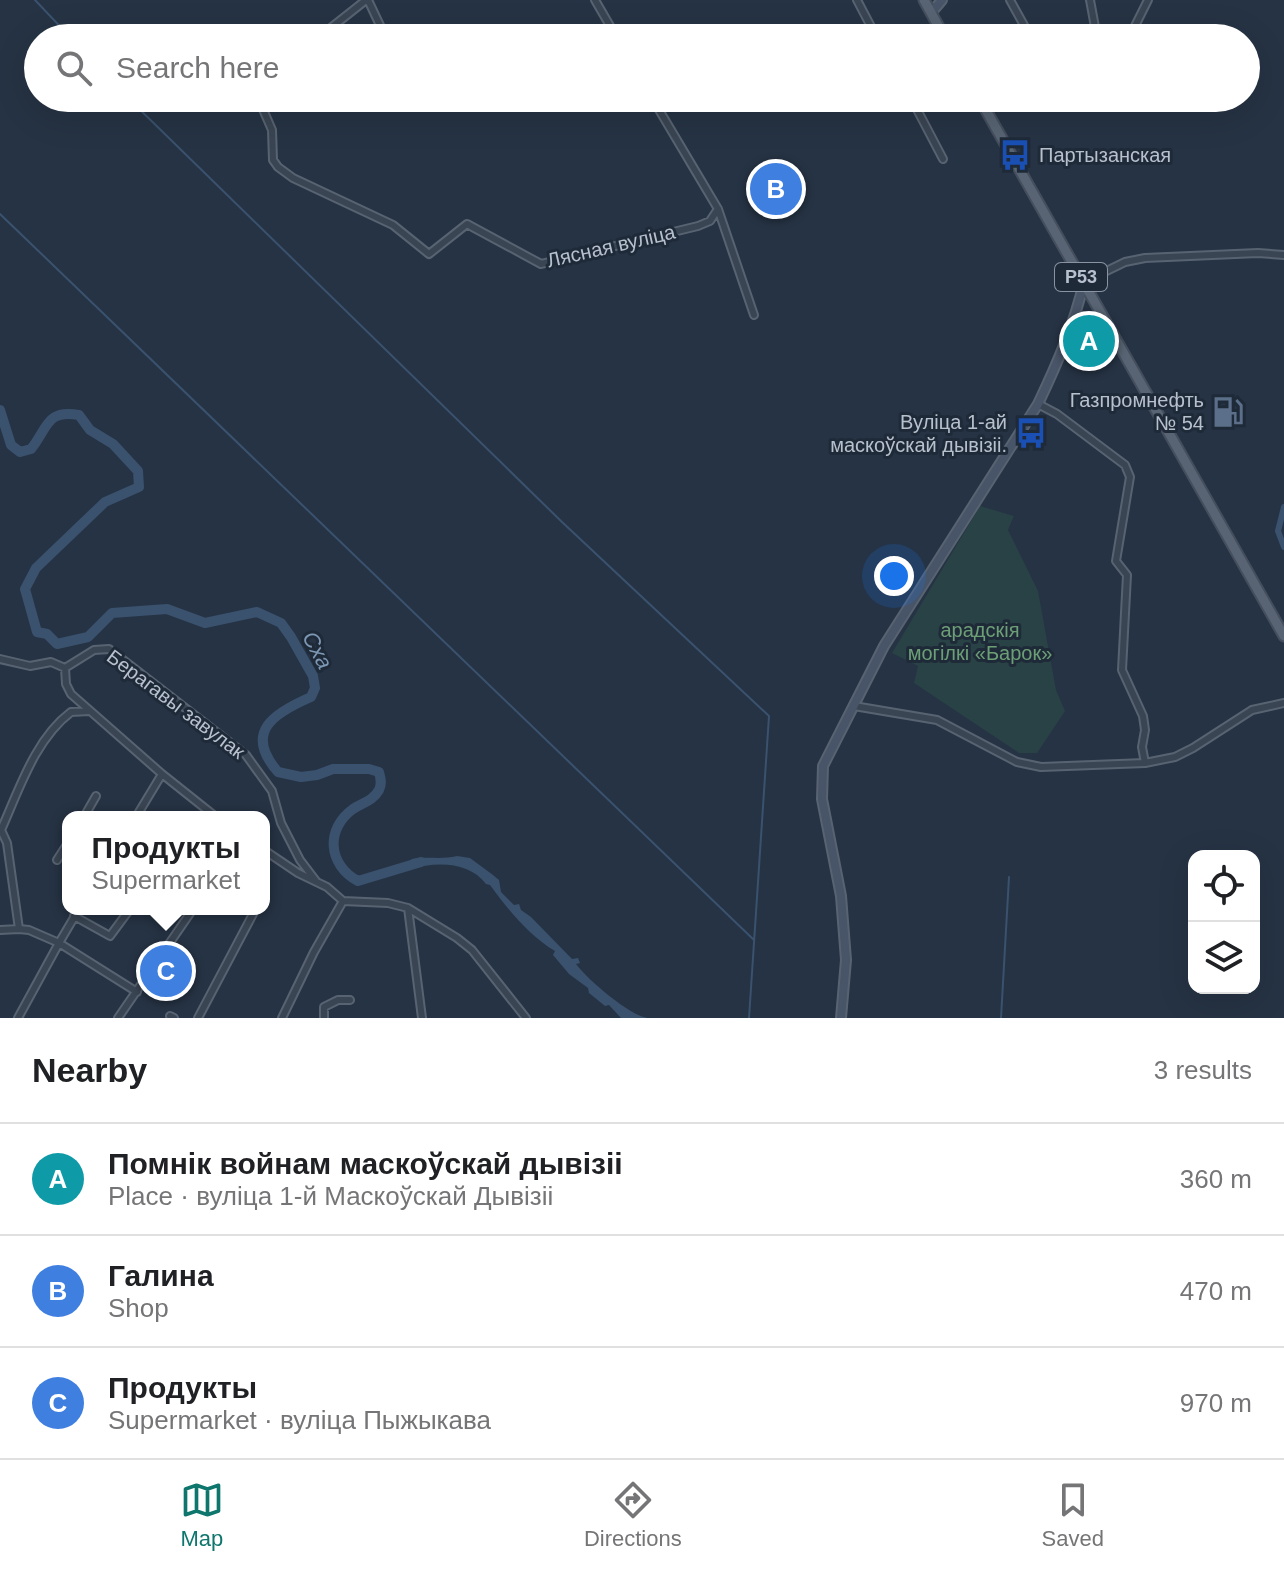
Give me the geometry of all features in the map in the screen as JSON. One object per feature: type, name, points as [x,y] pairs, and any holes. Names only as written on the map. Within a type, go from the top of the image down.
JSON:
[{"type":"main road","points":[[924,0],[937,24]]},
{"type":"main road","name":"Р53","points":[[987,112],[1284,636]]},
{"type":"street","points":[[336,24],[367,0],[379,24]]},
{"type":"street","points":[[595,0],[609,24]]},
{"type":"street","points":[[857,0],[870,24]]},
{"type":"street","points":[[931,13],[942,0]]},
{"type":"street","points":[[1010,0],[1023,24]]},
{"type":"street","points":[[1090,0],[1094,24]]},
{"type":"street","points":[[1136,24],[1148,0]]},
{"type":"street","name":"Лясная вуліца","points":[[264,112],[272,130],[273,160],[278,167],[293,178],[393,225],[429,254],[467,224],[541,264],[698,226],[710,221],[718,209]]},
{"type":"street","points":[[660,112],[718,209],[754,315]]},
{"type":"street","points":[[918,112],[943,159]]},
{"type":"street","points":[[841,1018],[846,960],[841,896],[820,783],[830,749],[884,646],[1038,404],[1076,316],[1084,282],[1125,262],[1145,258],[1258,253],[1284,255]]},
{"type":"street","points":[[1038,404],[1057,414],[1129,471],[1116,561],[1127,575],[1122,670],[1143,716],[1145,763]]},
{"type":"street","name":"Берагавы завулак","points":[[65,668],[94,650],[109,649],[246,755],[272,791],[281,823],[300,860],[316,881]]},
{"type":"street","points":[[0,659],[30,666],[51,662],[65,668],[66,684],[71,694],[208,811]]},
{"type":"street","points":[[854,706],[937,720],[1017,762],[1041,767],[1145,763],[1175,757],[1252,710],[1284,703]]},
{"type":"street","points":[[19,929],[7,843],[1,831],[32,761],[47,738],[71,712],[89,711]]},
{"type":"street","points":[[140,811],[162,774]]},
{"type":"street","points":[[87,811],[96,796]]},
{"type":"street","points":[[57,860],[62,854]]},
{"type":"street","points":[[270,854],[327,887],[343,901],[388,903],[408,908],[472,950],[526,1018]]},
{"type":"street","points":[[282,1018],[343,901]]},
{"type":"street","points":[[408,908],[422,1018]]},
{"type":"street","points":[[18,1018],[74,915]]},
{"type":"street","points":[[80,915],[110,936],[126,915]]},
{"type":"street","points":[[118,1018],[189,915]]},
{"type":"street","points":[[198,1018],[252,915]]},
{"type":"street","points":[[0,930],[29,930],[59,943],[137,992]]},
{"type":"street","points":[[324,1018],[327,1003],[350,1000]]},
{"type":"green space","name":"арадскія могілкі «Барок»","points":[[980,506],[1014,516],[1008,530],[1038,591],[1056,690],[1065,711],[1037,753],[1019,753],[914,683],[918,666],[892,653]]},
{"type":"water","points":[[470,858],[499,880],[501,892],[514,905],[519,904],[521,910],[572,959],[578,958],[580,963],[576,964],[590,979],[620,1004],[648,1018],[621,1018],[609,1005],[605,1006],[589,993],[588,988],[569,974],[553,955],[555,951],[527,930],[490,885],[471,871],[442,864],[411,869],[408,863],[412,859]]},
{"type":"waterway","points":[[35,0],[58,24]]},
{"type":"waterway","points":[[142,112],[562,522],[769,716],[749,1018]]},
{"type":"waterway","points":[[0,214],[754,940]]},
{"type":"waterway","name":"Сха","points":[[0,410],[11,445],[20,452],[31,449],[54,418],[79,415],[90,430],[113,444],[138,471],[139,487],[105,502],[36,568],[25,589],[37,632],[47,634],[57,644],[88,637],[112,613],[167,609],[205,623],[257,612],[281,623],[313,676],[315,688],[311,697],[285,710],[268,726],[263,735],[268,758],[278,772],[301,777],[333,769],[379,772],[381,784],[377,794],[344,817],[334,836],[336,856],[341,866],[358,881],[421,862]]},
{"type":"waterway","points":[[1284,507],[1278,531],[1284,547]]},
{"type":"waterway","points":[[1001,1018],[1009,877]]},
{"type":"place","name":"Партызанская","points":[[1015,155]]},
{"type":"place","name":"Галина","points":[[776,189]]},
{"type":"place","name":"Помнік войнам маскоўскай дывізіі","points":[[1089,341]]},
{"type":"place","name":"Газпромнефть № 54","points":[[1228,412]]},
{"type":"place","name":"Вуліца 1-ай маскоўскай дывізіі.","points":[[1031,433]]},
{"type":"place","name":"Продукты","points":[[166,971]]}]
